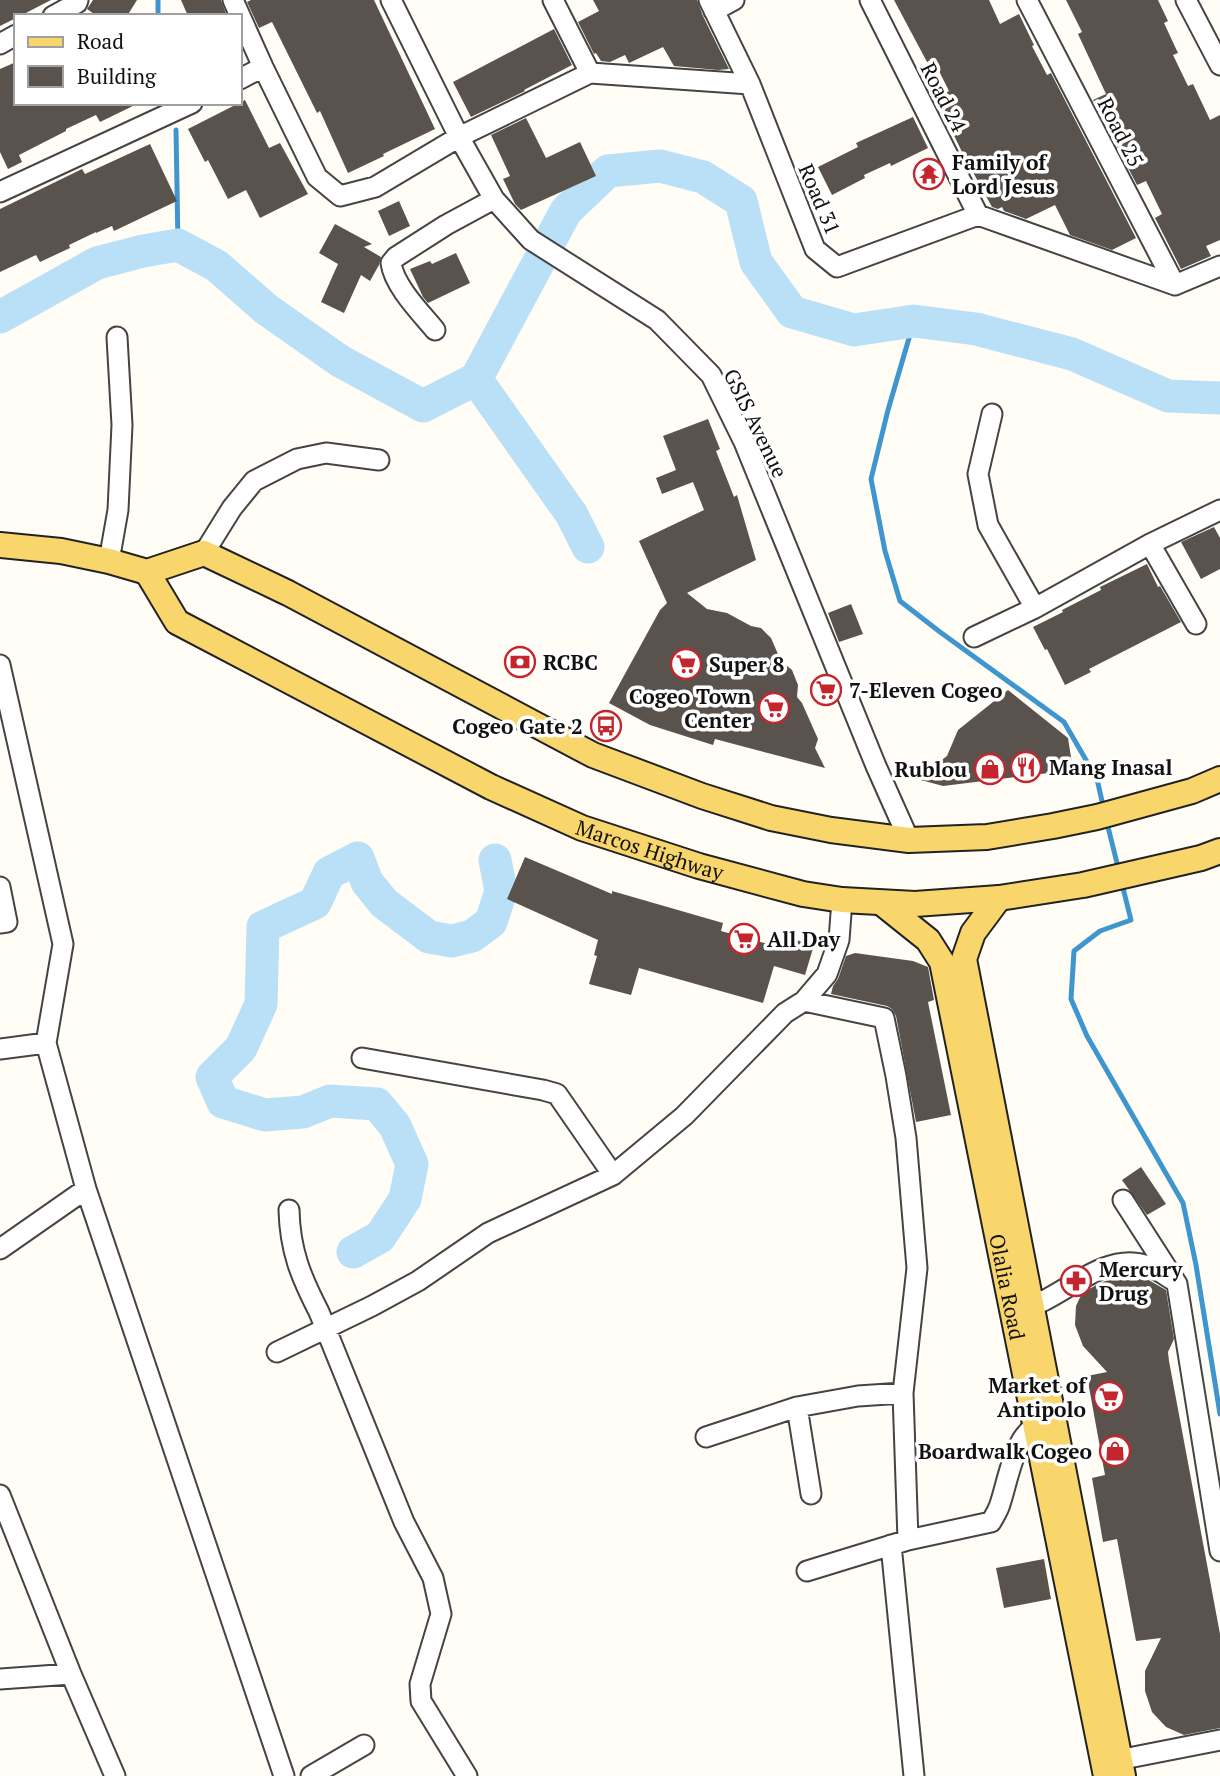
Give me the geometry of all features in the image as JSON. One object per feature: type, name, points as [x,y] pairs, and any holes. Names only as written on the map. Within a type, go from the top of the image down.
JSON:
[{"type":"main road","points":[[0,545],[61,551],[147,572],[204,553],[288,593],[593,755],[702,796],[771,818],[831,830],[909,840],[987,837],[1097,817],[1192,791],[1220,779]]},
{"type":"main road","name":"Marcos Highway","points":[[147,572],[177,622],[491,787],[582,828],[712,870],[803,894],[883,904],[999,898],[1083,885],[1201,858],[1220,851]]},
{"type":"main road","name":"Olalia Road","points":[[999,898],[973,933],[964,959],[1022,1309],[1113,1769]]},
{"type":"main road","name":"Olalia Road","points":[[883,904],[928,940],[943,962],[1022,1309]]},
{"type":"street","name":"GSIS Avenue","points":[[391,0],[459,136],[494,199],[531,240],[657,320],[710,375],[744,442],[876,766],[909,840]]},
{"type":"street","points":[[553,0],[590,73]]},
{"type":"street","points":[[734,0],[711,5],[750,84]]},
{"type":"street","name":"Road 24","points":[[870,0],[978,215]]},
{"type":"street","name":"Road 25","points":[[1027,0],[1175,285]]},
{"type":"street","points":[[1186,0],[1220,65]]},
{"type":"street","points":[[56,14],[77,1]]},
{"type":"street","points":[[242,20],[317,177],[341,196],[375,187],[459,136],[590,73],[750,84]]},
{"type":"street","points":[[242,78],[263,67]]},
{"type":"street","name":"Road 31","points":[[750,84],[815,249],[837,267],[978,215]]},
{"type":"street","points":[[0,192],[188,105]]},
{"type":"street","points":[[435,330],[402,288],[391,263],[446,225],[494,199]]},
{"type":"street","points":[[978,215],[1175,285],[1220,266]]},
{"type":"street","points":[[109,561],[118,510],[122,425],[117,337]]},
{"type":"street","points":[[992,414],[978,474],[988,525],[1035,608]]},
{"type":"street","points":[[204,553],[232,508],[254,481],[297,459],[326,453],[379,460]]},
{"type":"street","points":[[974,637],[1035,608],[1150,544],[1220,510]]},
{"type":"street","points":[[1150,544],[1196,624]]},
{"type":"street","points":[[0,665],[63,944],[46,1043],[86,1189],[284,1776]]},
{"type":"street","points":[[0,887],[7,922],[0,923]]},
{"type":"street","points":[[277,1352],[418,1281],[488,1233],[613,1175],[684,1116],[786,1013],[804,1001],[827,974],[839,940],[842,900]]},
{"type":"street","points":[[804,1001],[884,1018],[906,1138],[917,1268],[903,1392],[899,1543],[914,1776]]},
{"type":"street","points":[[0,1049],[46,1043]]},
{"type":"street","points":[[362,1058],[557,1094],[613,1175]]},
{"type":"street","points":[[0,1249],[86,1189]]},
{"type":"street","points":[[1123,1200],[1177,1283],[1220,1551]]},
{"type":"street","points":[[289,1210],[291,1242],[298,1266],[404,1522],[433,1578],[441,1614],[420,1684],[421,1700],[467,1776]]},
{"type":"street","points":[[1022,1309],[1069,1288],[1088,1275],[1123,1263],[1139,1263],[1152,1267],[1177,1283]]},
{"type":"street","points":[[706,1437],[797,1407],[858,1396],[903,1392]]},
{"type":"street","points":[[797,1407],[811,1494]]},
{"type":"street","points":[[807,1571],[899,1543],[992,1522],[999,1509],[1017,1447],[1044,1422]]},
{"type":"street","points":[[0,1495],[115,1776]]},
{"type":"street","points":[[0,1679],[71,1674]]},
{"type":"street","points":[[1113,1769],[1220,1740]]},
{"type":"street","points":[[312,1776],[364,1745]]},
{"type":"building","points":[[0,0],[51,0],[24,14],[14,14],[14,19],[0,26]]},
{"type":"building","points":[[93,0],[137,0],[128,14],[94,14],[87,9]]},
{"type":"building","points":[[181,0],[221,0],[226,14],[187,14]]},
{"type":"building","points":[[374,0],[435,129],[348,173],[320,111],[317,113],[272,22],[259,28],[247,2]]},
{"type":"building","points":[[593,0],[697,0],[729,69],[674,66],[663,47],[629,63],[625,55],[610,62],[601,61],[596,53],[594,54],[578,22],[599,11]]},
{"type":"building","points":[[894,0],[989,0],[1000,24],[1019,14],[1047,75],[1051,73],[1136,238],[1112,250],[1070,235],[1055,205],[1026,219],[1004,211],[1002,207],[992,207],[936,98],[949,91],[933,59],[927,62]]},
{"type":"building","points":[[1066,0],[1158,0],[1168,21],[1164,23],[1178,53],[1173,55],[1188,86],[1193,84],[1210,120],[1220,115],[1220,240],[1206,246],[1211,256],[1181,269],[1155,218],[1162,214],[1146,181],[1137,185],[1093,100],[1106,94],[1078,34],[1082,32]]},
{"type":"building","points":[[554,29],[572,65],[471,117],[453,82]]},
{"type":"building","points":[[14,63],[14,105],[135,105],[100,122],[96,115],[66,129],[19,155],[22,162],[8,169],[0,152],[0,69]]},
{"type":"building","points":[[245,100],[269,148],[280,143],[308,194],[260,218],[246,190],[228,199],[188,129],[235,105],[242,105]]},
{"type":"building","points":[[913,117],[928,148],[891,166],[890,163],[864,175],[865,178],[832,195],[818,167],[858,147],[856,143]]},
{"type":"building","points":[[526,118],[546,158],[580,142],[596,176],[521,210],[515,204],[503,179],[510,176],[491,135]]},
{"type":"building","points":[[150,144],[177,201],[114,231],[112,226],[96,232],[40,262],[36,255],[0,272],[0,209],[82,169],[85,174]]},
{"type":"building","points":[[399,201],[410,226],[389,236],[378,211]]},
{"type":"building","points":[[335,224],[372,244],[364,247],[381,257],[370,281],[361,275],[344,313],[321,302],[338,264],[319,253]]},
{"type":"building","points":[[456,253],[470,283],[428,303],[410,269],[430,261],[432,264]]},
{"type":"building","points":[[708,419],[720,449],[716,451],[734,497],[737,495],[756,560],[687,593],[707,609],[727,613],[751,626],[761,628],[771,638],[781,661],[792,670],[798,685],[797,697],[818,739],[815,748],[825,768],[715,739],[713,745],[650,725],[609,703],[660,610],[667,603],[639,541],[704,510],[693,482],[662,494],[656,478],[676,470],[663,436]]},
{"type":"building","points":[[1214,527],[1220,538],[1220,569],[1201,579],[1181,542]]},
{"type":"building","points":[[1147,564],[1158,587],[1160,586],[1181,622],[1089,669],[1091,672],[1065,685],[1033,627],[1101,590],[1100,587]]},
{"type":"building","points":[[851,604],[863,634],[839,642],[828,613]]},
{"type":"building","points":[[1008,690],[1068,738],[1073,770],[943,786],[917,779],[947,756],[958,730]]},
{"type":"building","points":[[525,857],[612,894],[612,891],[723,923],[721,931],[768,944],[771,933],[814,945],[805,975],[774,966],[763,1003],[639,968],[631,995],[589,984],[597,956],[594,955],[598,940],[507,899]]},
{"type":"building","points":[[855,953],[913,961],[928,967],[934,1000],[928,1002],[951,1115],[916,1122],[896,1016],[892,1009],[831,994],[846,956]]},
{"type":"building","points":[[1141,1167],[1166,1204],[1147,1215],[1122,1180]]},
{"type":"building","points":[[1126,1275],[1145,1278],[1166,1290],[1174,1339],[1168,1352],[1169,1361],[1220,1634],[1220,1728],[1184,1735],[1166,1727],[1152,1712],[1145,1691],[1145,1671],[1161,1638],[1136,1641],[1117,1539],[1103,1542],[1092,1478],[1105,1475],[1087,1376],[1107,1372],[1083,1346],[1075,1325],[1076,1306],[1082,1293],[1100,1283]]},
{"type":"building","points":[[1044,1559],[1051,1599],[1004,1608],[996,1568]]},
{"type":"waterway","points":[[158,0],[158,14]]},
{"type":"waterway","points":[[176,130],[178,245]]},
{"type":"waterway","points":[[0,317],[97,263],[178,245],[217,266],[266,309],[340,361],[423,406],[476,379],[566,211],[608,171],[660,166],[703,177],[741,201],[756,262],[792,312],[854,330],[914,321],[976,329],[1072,354],[1168,396],[1220,398]]},
{"type":"waterway","points":[[914,321],[871,479],[885,551],[900,601],[1064,722],[1097,779],[1104,810]]},
{"type":"waterway","points":[[476,379],[572,515],[588,547]]},
{"type":"waterway","points":[[1107,823],[1119,871]]},
{"type":"waterway","points":[[353,1252],[380,1237],[405,1199],[412,1164],[395,1126],[377,1104],[330,1101],[303,1112],[265,1115],[223,1102],[212,1077],[241,1048],[261,1004],[263,927],[315,903],[329,873],[358,858],[367,882],[384,903],[429,937],[452,941],[472,936],[491,922],[501,891],[495,860]]},
{"type":"waterway","points":[[1122,884],[1131,920],[1100,931],[1074,951],[1071,999],[1087,1036],[1183,1203],[1220,1414]]},
{"type":"place","name":"Family of Lord Jesus","points":[[929,174]]},
{"type":"place","name":"RCBC","points":[[520,662]]},
{"type":"place","name":"Super 8","points":[[686,664]]},
{"type":"place","name":"7-Eleven Cogeo","points":[[826,690]]},
{"type":"place","name":"Cogeo Town Center","points":[[774,708]]},
{"type":"place","name":"Cogeo Gate 2","points":[[606,726]]},
{"type":"place","name":"Mang Inasal","points":[[1026,767]]},
{"type":"place","name":"Rublou","points":[[990,769]]},
{"type":"place","name":"All Day","points":[[744,939]]},
{"type":"place","name":"Mercury Drug","points":[[1076,1281]]},
{"type":"place","name":"Market of Antipolo","points":[[1109,1397]]},
{"type":"place","name":"Boardwalk Cogeo","points":[[1115,1451]]}]
